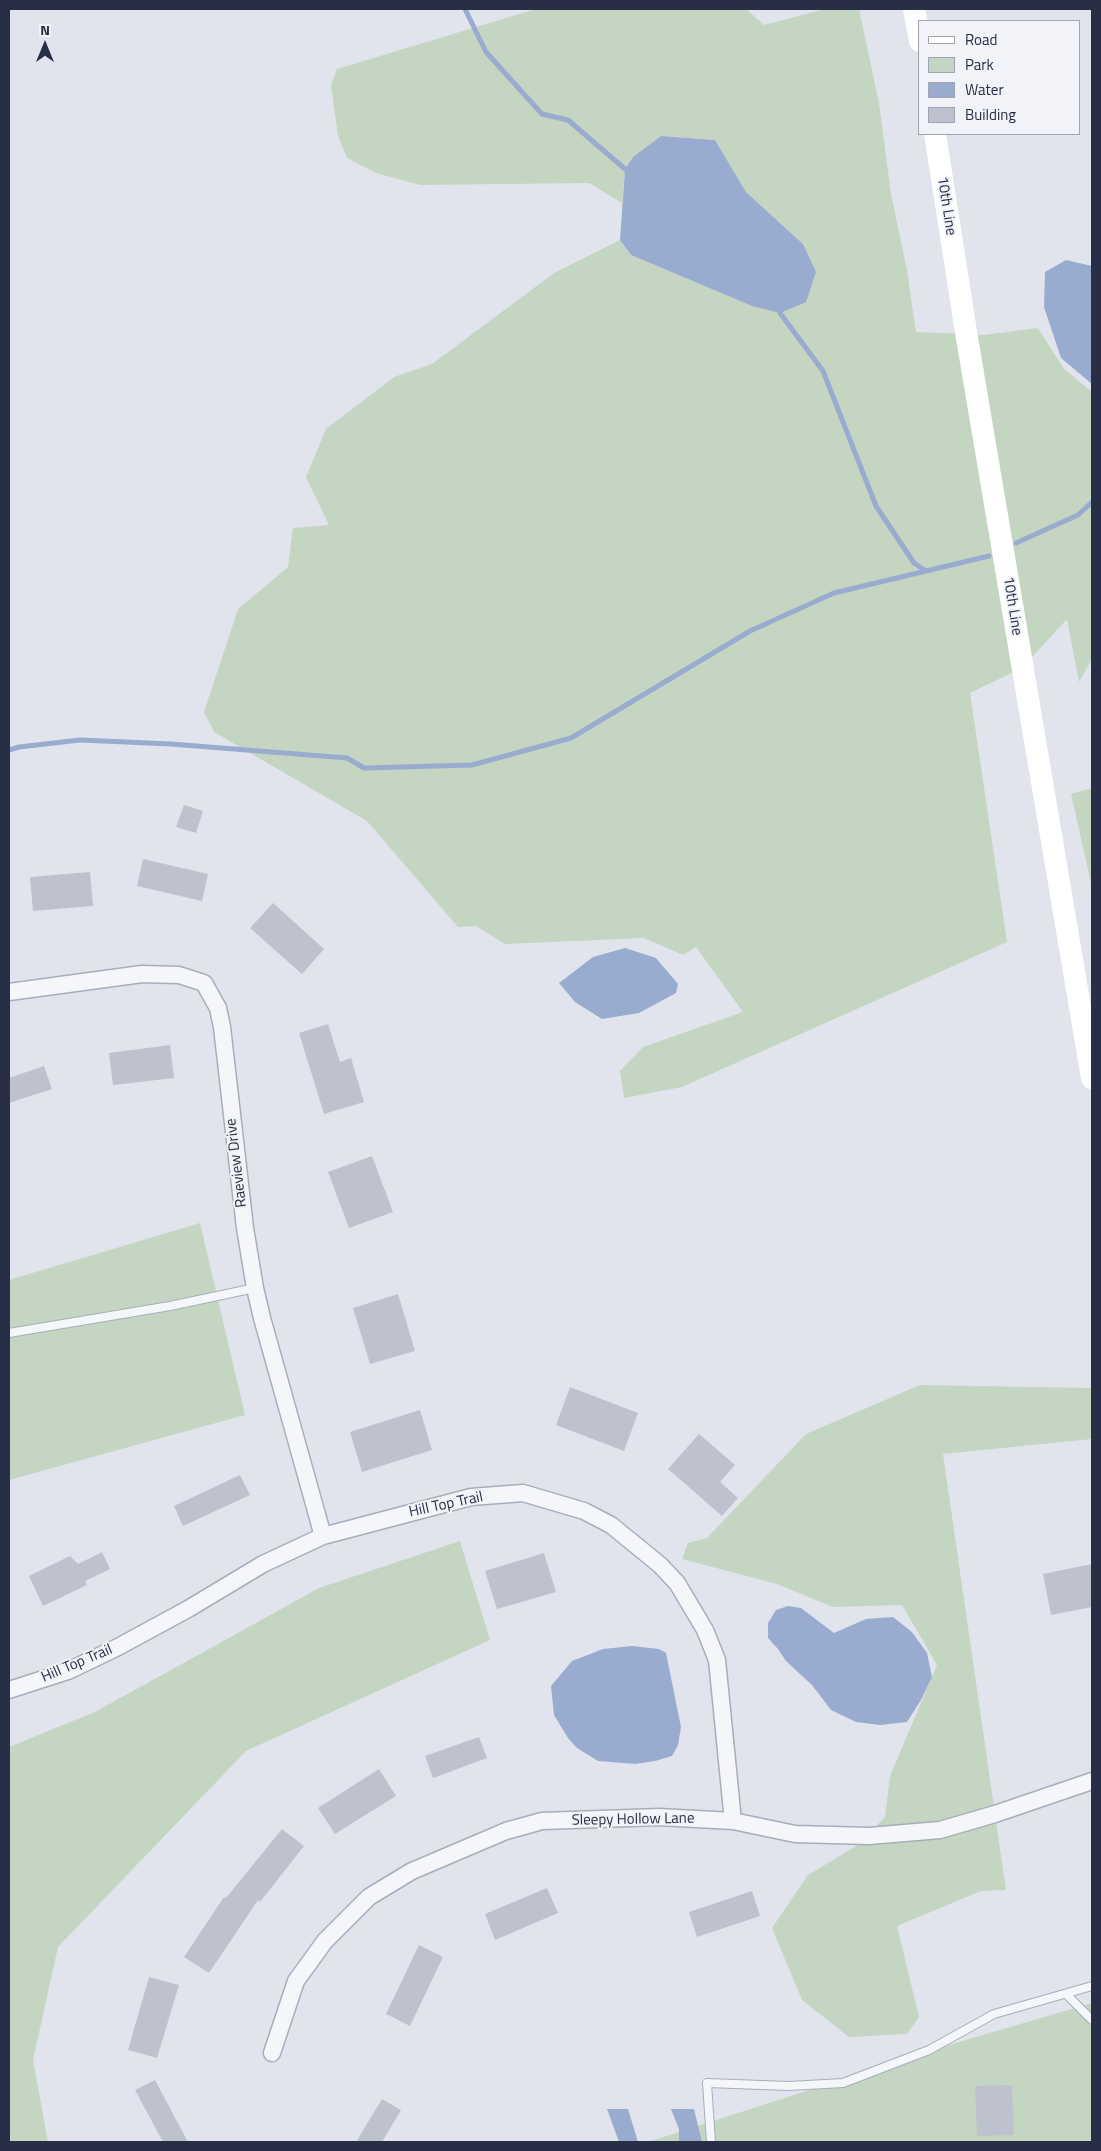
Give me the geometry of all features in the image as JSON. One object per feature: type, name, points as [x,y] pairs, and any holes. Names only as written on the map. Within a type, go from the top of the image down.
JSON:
[{"type":"main road","points":[[914,9],[918,30]]},
{"type":"main road","name":"10th Line","points":[[935,135],[977,397],[1092,1078]]},
{"type":"street","name":"Raeview Drive","points":[[9,992],[142,974],[179,975],[204,983],[218,1008],[222,1027],[243,1208],[255,1288],[322,1536]]},
{"type":"street","name":"Hill Top Trail","points":[[9,1690],[68,1671],[118,1647],[188,1610],[263,1564],[322,1536],[471,1497],[523,1493],[584,1511],[611,1524],[660,1565],[677,1583],[705,1630],[717,1660],[733,1821]]},
{"type":"street","name":"Sleepy Hollow Lane","points":[[272,2053],[296,1982],[325,1941],[369,1897],[412,1870],[498,1834],[542,1822],[659,1817],[733,1821],[795,1834],[868,1836],[940,1830],[995,1814],[1092,1781]]},
{"type":"lane","points":[[9,1334],[170,1306],[255,1288]]},
{"type":"lane","points":[[711,2142],[707,2083],[789,2086],[843,2083],[930,2050],[994,2014],[1092,1986]]},
{"type":"lane","points":[[1066,1994],[1092,2020]]},
{"type":"green space","points":[[536,9],[746,9],[764,25],[825,9],[859,9],[879,103],[891,194],[907,270],[916,332],[984,335],[1038,328],[1064,369],[1092,392],[1092,659],[1079,682],[1067,619],[1022,668],[970,693],[1007,942],[682,1087],[624,1098],[620,1071],[643,1047],[743,1012],[696,947],[683,955],[644,938],[505,944],[476,926],[458,927],[367,821],[214,732],[204,712],[238,609],[288,567],[293,528],[329,525],[306,477],[326,429],[394,377],[432,364],[554,273],[620,240],[631,255],[752,306],[803,244],[746,192],[715,140],[661,136],[633,157],[625,169],[622,203],[589,183],[420,185],[376,173],[347,158],[338,136],[331,85],[337,69]]},
{"type":"green space","points":[[1092,788],[1092,887],[1071,794]]},
{"type":"green space","points":[[200,1223],[245,1415],[9,1480],[9,1280]]},
{"type":"green space","points":[[920,1385],[1091,1388],[1092,1439],[943,1454],[1006,1890],[981,1891],[897,1926],[919,2017],[907,2034],[849,2037],[802,2000],[772,1928],[808,1875],[858,1845],[885,1817],[890,1776],[937,1665],[902,1605],[833,1607],[777,1584],[682,1559],[688,1543],[707,1538],[806,1434]]},
{"type":"green space","points":[[460,1541],[490,1640],[246,1751],[58,1947],[33,2060],[48,2142],[9,2142],[9,1747],[95,1712],[319,1588]]},
{"type":"green space","points":[[1092,2003],[1092,2142],[648,2142],[959,2042]]},
{"type":"water","points":[[661,136],[715,140],[746,192],[803,244],[816,272],[806,302],[780,313],[752,306],[631,255],[620,240],[625,169],[633,157]]},
{"type":"water","points":[[1066,260],[1092,266],[1092,384],[1061,358],[1044,307],[1045,272]]},
{"type":"water","points":[[625,948],[656,958],[678,984],[676,993],[639,1013],[602,1019],[575,1002],[559,983],[593,957]]},
{"type":"water","points":[[788,1606],[801,1608],[834,1633],[866,1619],[893,1617],[912,1632],[927,1653],[932,1677],[921,1700],[907,1722],[880,1725],[856,1722],[831,1710],[812,1685],[786,1661],[768,1638],[768,1623],[776,1610]]},
{"type":"water","points":[[632,1646],[659,1649],[666,1653],[681,1727],[678,1745],[672,1756],[655,1761],[635,1764],[598,1761],[577,1748],[568,1738],[554,1715],[551,1686],[572,1661],[603,1649]]},
{"type":"water","points":[[607,2109],[628,2109],[638,2142],[619,2142]]},
{"type":"water","points":[[671,2109],[694,2109],[702,2142],[679,2142],[679,2129]]},
{"type":"building","points":[[184,805],[203,811],[196,833],[176,827]]},
{"type":"building","points":[[143,859],[208,874],[202,901],[137,886]]},
{"type":"building","points":[[90,872],[93,906],[33,911],[30,877]]},
{"type":"building","points":[[273,903],[324,949],[302,974],[250,928]]},
{"type":"building","points":[[328,1024],[340,1062],[351,1058],[364,1102],[324,1114],[299,1033]]},
{"type":"building","points":[[170,1045],[174,1078],[113,1085],[109,1053]]},
{"type":"building","points":[[44,1066],[52,1089],[9,1103],[9,1078]]},
{"type":"building","points":[[372,1156],[393,1212],[349,1228],[328,1172]]},
{"type":"building","points":[[398,1294],[415,1351],[370,1364],[353,1308]]},
{"type":"building","points":[[570,1387],[638,1413],[624,1451],[556,1425]]},
{"type":"building","points":[[420,1410],[432,1450],[362,1472],[350,1432]]},
{"type":"building","points":[[699,1434],[735,1465],[720,1482],[738,1498],[722,1516],[668,1469]]},
{"type":"building","points":[[240,1475],[250,1495],[183,1526],[174,1506]]},
{"type":"building","points":[[102,1552],[110,1569],[85,1581],[87,1585],[43,1606],[29,1576],[70,1556],[78,1564]]},
{"type":"building","points":[[544,1553],[556,1592],[497,1609],[485,1571]]},
{"type":"building","points":[[1092,1564],[1092,1607],[1051,1615],[1043,1574]]},
{"type":"building","points":[[479,1737],[487,1758],[433,1778],[425,1756]]},
{"type":"building","points":[[379,1769],[396,1796],[335,1834],[318,1808]]},
{"type":"building","points":[[282,1829],[304,1846],[260,1902],[258,1900],[209,1973],[184,1957],[224,1897],[226,1898]]},
{"type":"building","points":[[547,1888],[558,1913],[495,1940],[485,1914]]},
{"type":"building","points":[[752,1891],[760,1916],[697,1937],[689,1912]]},
{"type":"building","points":[[419,1945],[443,1957],[410,2026],[386,2014]]},
{"type":"building","points":[[149,1977],[179,1985],[157,2058],[128,2050]]},
{"type":"building","points":[[155,2080],[188,2142],[163,2142],[135,2090]]},
{"type":"building","points":[[1012,2085],[1014,2135],[977,2136],[975,2086]]},
{"type":"building","points":[[382,2099],[401,2110],[382,2142],[356,2142]]},
{"type":"waterway","points":[[465,9],[486,52],[542,114],[568,120],[625,169]]},
{"type":"waterway","points":[[780,313],[823,371],[876,506],[914,563],[926,571]]},
{"type":"waterway","points":[[1016,543],[1078,515],[1092,502]]},
{"type":"waterway","points":[[9,750],[19,747],[80,740],[171,744],[347,758],[364,768],[472,765],[571,738],[750,631],[834,593],[989,556]]}]
